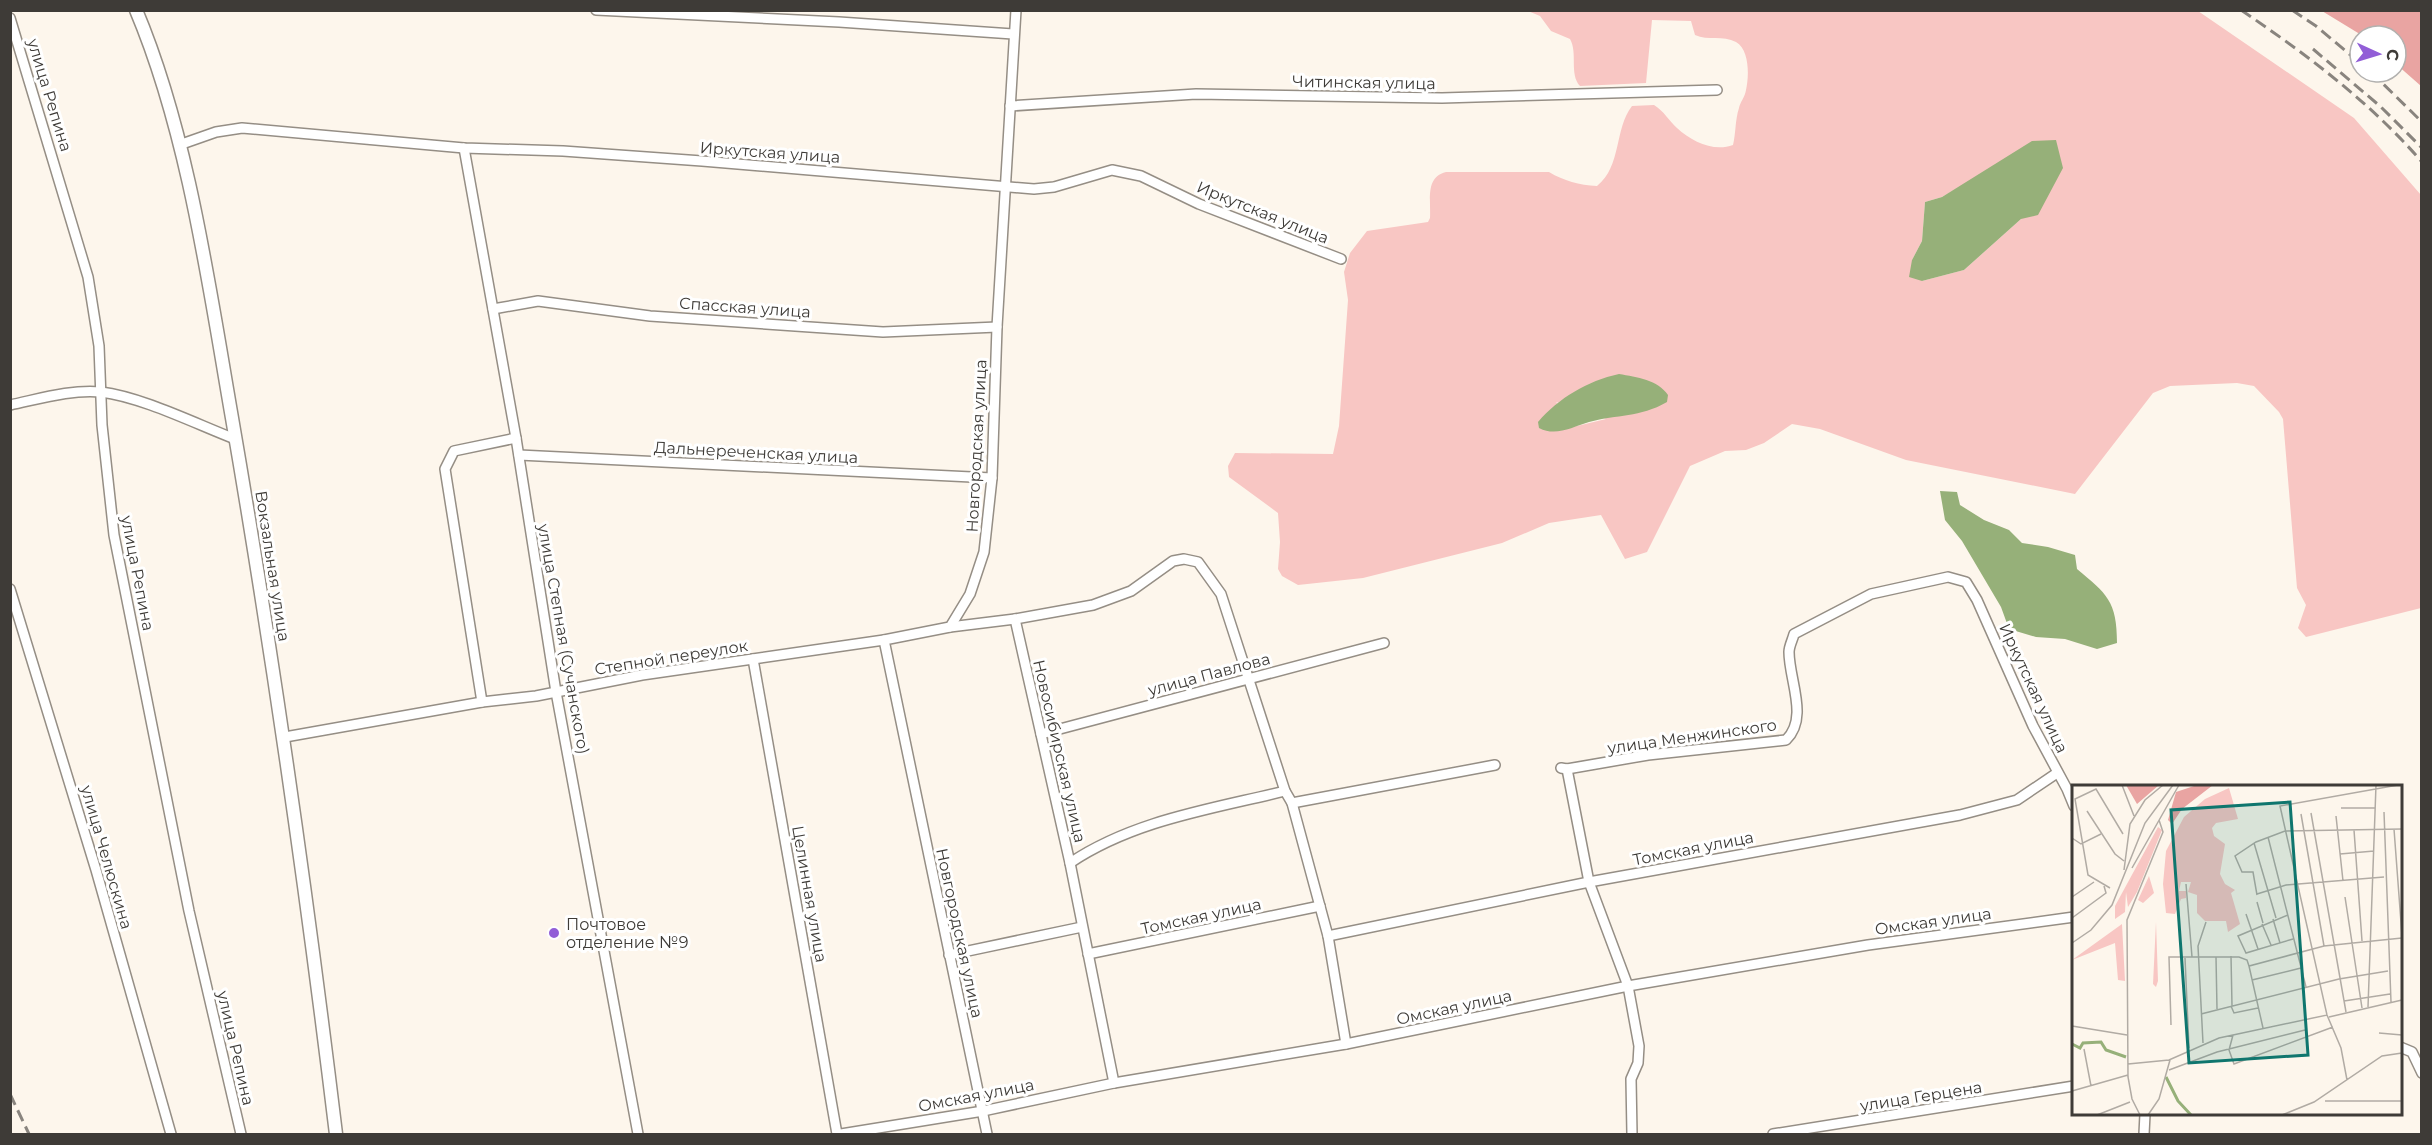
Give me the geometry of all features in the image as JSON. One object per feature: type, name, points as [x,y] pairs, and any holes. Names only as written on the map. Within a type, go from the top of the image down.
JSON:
[{"type":"main road","name":"Вокзальная улица","points":[[141,12],[179,145],[213,310],[285,737],[336,1134]]},
{"type":"street","points":[[596,10],[839,22],[1013,34]]},
{"type":"street","name":"Новгородская улица","points":[[950,627],[969,594],[984,552],[992,478],[997,327],[1016,10]]},
{"type":"street","name":"улица Репина","points":[[10,18],[88,277],[99,346],[100,392],[114,535],[187,900],[241,1134]]},
{"type":"street","name":"Читинская улица","points":[[1010,106],[1196,94],[1442,98],[1717,90]]},
{"type":"street","name":"Иркутская улица","points":[[179,145],[232,128],[242,128],[464,148],[563,152],[914,177],[1005,188],[1054,187],[1112,170],[1142,176],[1198,204],[1341,259]]},
{"type":"street","name":"улица Степная (Сучанского)","points":[[464,148],[519,455],[556,692],[638,1134]]},
{"type":"street","name":"Спасская улица","points":[[493,309],[538,301],[650,316],[884,332],[997,327]]},
{"type":"street","points":[[10,405],[64,394],[100,392],[123,397],[235,439]]},
{"type":"street","points":[[482,702],[445,469],[454,451],[516,438]]},
{"type":"street","name":"Дальнереченская улица","points":[[519,455],[992,478]]},
{"type":"street","points":[[884,639],[1093,605],[1131,591],[1173,561],[1184,559],[1198,562],[1221,594],[1285,791],[1292,803],[1328,936],[1346,1044]]},
{"type":"street","name":"улица Менжинского","points":[[1589,882],[1564,769],[1648,755],[1786,740],[1795,731],[1797,714],[1789,650],[1794,634],[1871,594],[1948,577],[1966,582]]},
{"type":"street","name":"Иркутская улица","points":[[1966,582],[2072,803]]},
{"type":"street","name":"улица Челюскина","points":[[10,589],[96,870],[171,1134]]},
{"type":"street","name":"Новосибирская улица","points":[[1015,619],[1070,863],[1114,1083]]},
{"type":"street","name":"Новгородская улица","points":[[884,639],[987,1134]]},
{"type":"street","name":"Степной переулок","points":[[285,737],[482,702],[556,692],[642,675],[884,639]]},
{"type":"street","name":"улица Павлова","points":[[1041,734],[1384,643]]},
{"type":"street","name":"Целинная улица","points":[[753,659],[839,1134]]},
{"type":"street","points":[[1292,803],[1495,765]]},
{"type":"street","name":"Томская улица","points":[[1328,936],[1589,882],[1960,815],[2017,800],[2057,773]]},
{"type":"street","points":[[1070,863],[1095,846],[1141,827],[1285,791]]},
{"type":"street","points":[[1589,882],[1628,986],[1640,1046],[1638,1063],[1631,1079],[1632,1134]]},
{"type":"street","name":"Томская улица","points":[[1088,954],[1320,906]]},
{"type":"street","name":"Омская улица","points":[[839,1134],[983,1111],[1114,1083],[1346,1044],[1628,986],[1868,945],[2072,917]]},
{"type":"street","points":[[949,955],[1082,927]]},
{"type":"street","points":[[2402,1048],[2412,1052],[2421,1073]]},
{"type":"street","name":"улица Герцена","points":[[1773,1134],[2072,1086]]},
{"type":"street","points":[[2144,1134],[2145,1115]]},
{"type":"shaded area","points":[[1528,11],[2198,11],[2354,118],[2421,195],[2421,608],[2306,637],[2298,628],[2306,605],[2297,588],[2283,419],[2254,386],[2237,383],[2170,386],[2153,393],[2075,494],[1906,460],[1820,429],[1792,424],[1764,443],[1746,450],[1725,451],[1690,466],[1647,552],[1625,559],[1601,515],[1549,523],[1502,543],[1363,578],[1298,585],[1282,576],[1278,569],[1280,542],[1278,513],[1229,477],[1228,466],[1235,453],[1333,454],[1339,426],[1348,300],[1344,272],[1350,253],[1367,231],[1428,222],[1432,184],[1439,175],[1446,172],[1549,172],[1572,182],[1597,186],[1605,178],[1610,168],[1622,125],[1632,106],[1654,105],[1683,133],[1696,141],[1718,147],[1733,145],[1740,104],[1748,78],[1744,51],[1736,42],[1695,35],[1691,21],[1652,20],[1646,83],[1580,86],[1575,76],[1570,39],[1551,31],[1540,16]],"holes":[[[1999,164],[2021,219],[1964,270],[1922,281],[1912,260],[1922,241],[1925,202],[1942,197]],[[1556,402],[1606,419],[1577,426]]]},
{"type":"shaded area","points":[[2322,11],[2421,11],[2421,86],[2408,75],[2408,24],[2348,24],[2348,27]]},
{"type":"shaded area","points":[[2056,140],[2063,168],[2038,215],[2021,219],[1964,270],[1922,281],[1909,277],[1912,260],[1922,241],[1925,202],[1942,197],[2032,141]]},
{"type":"shaded area","points":[[1619,374],[1633,376],[1659,386],[1668,395],[1667,402],[1647,411],[1600,419],[1564,430],[1552,432],[1539,428],[1538,422],[1564,398],[1596,381]]},
{"type":"shaded area","points":[[1940,491],[1957,492],[1960,505],[1984,520],[2009,530],[2022,543],[2048,547],[2075,555],[2077,569],[2103,592],[2112,608],[2117,629],[2117,643],[2097,649],[2065,639],[2036,637],[2009,629],[2001,607],[1962,541],[1945,520]]},
{"type":"railway","points":[[2241,10],[2359,99],[2422,162]]},
{"type":"railway","points":[[2292,10],[2316,26],[2348,53]]},
{"type":"railway","points":[[2313,49],[2381,107],[2422,148]]},
{"type":"railway","points":[[2383,84],[2422,122]]},
{"type":"railway","points":[[10,1094],[29,1134]]},
{"type":"place","name":"Почтовое отделение №9","points":[[554,933]]}]
